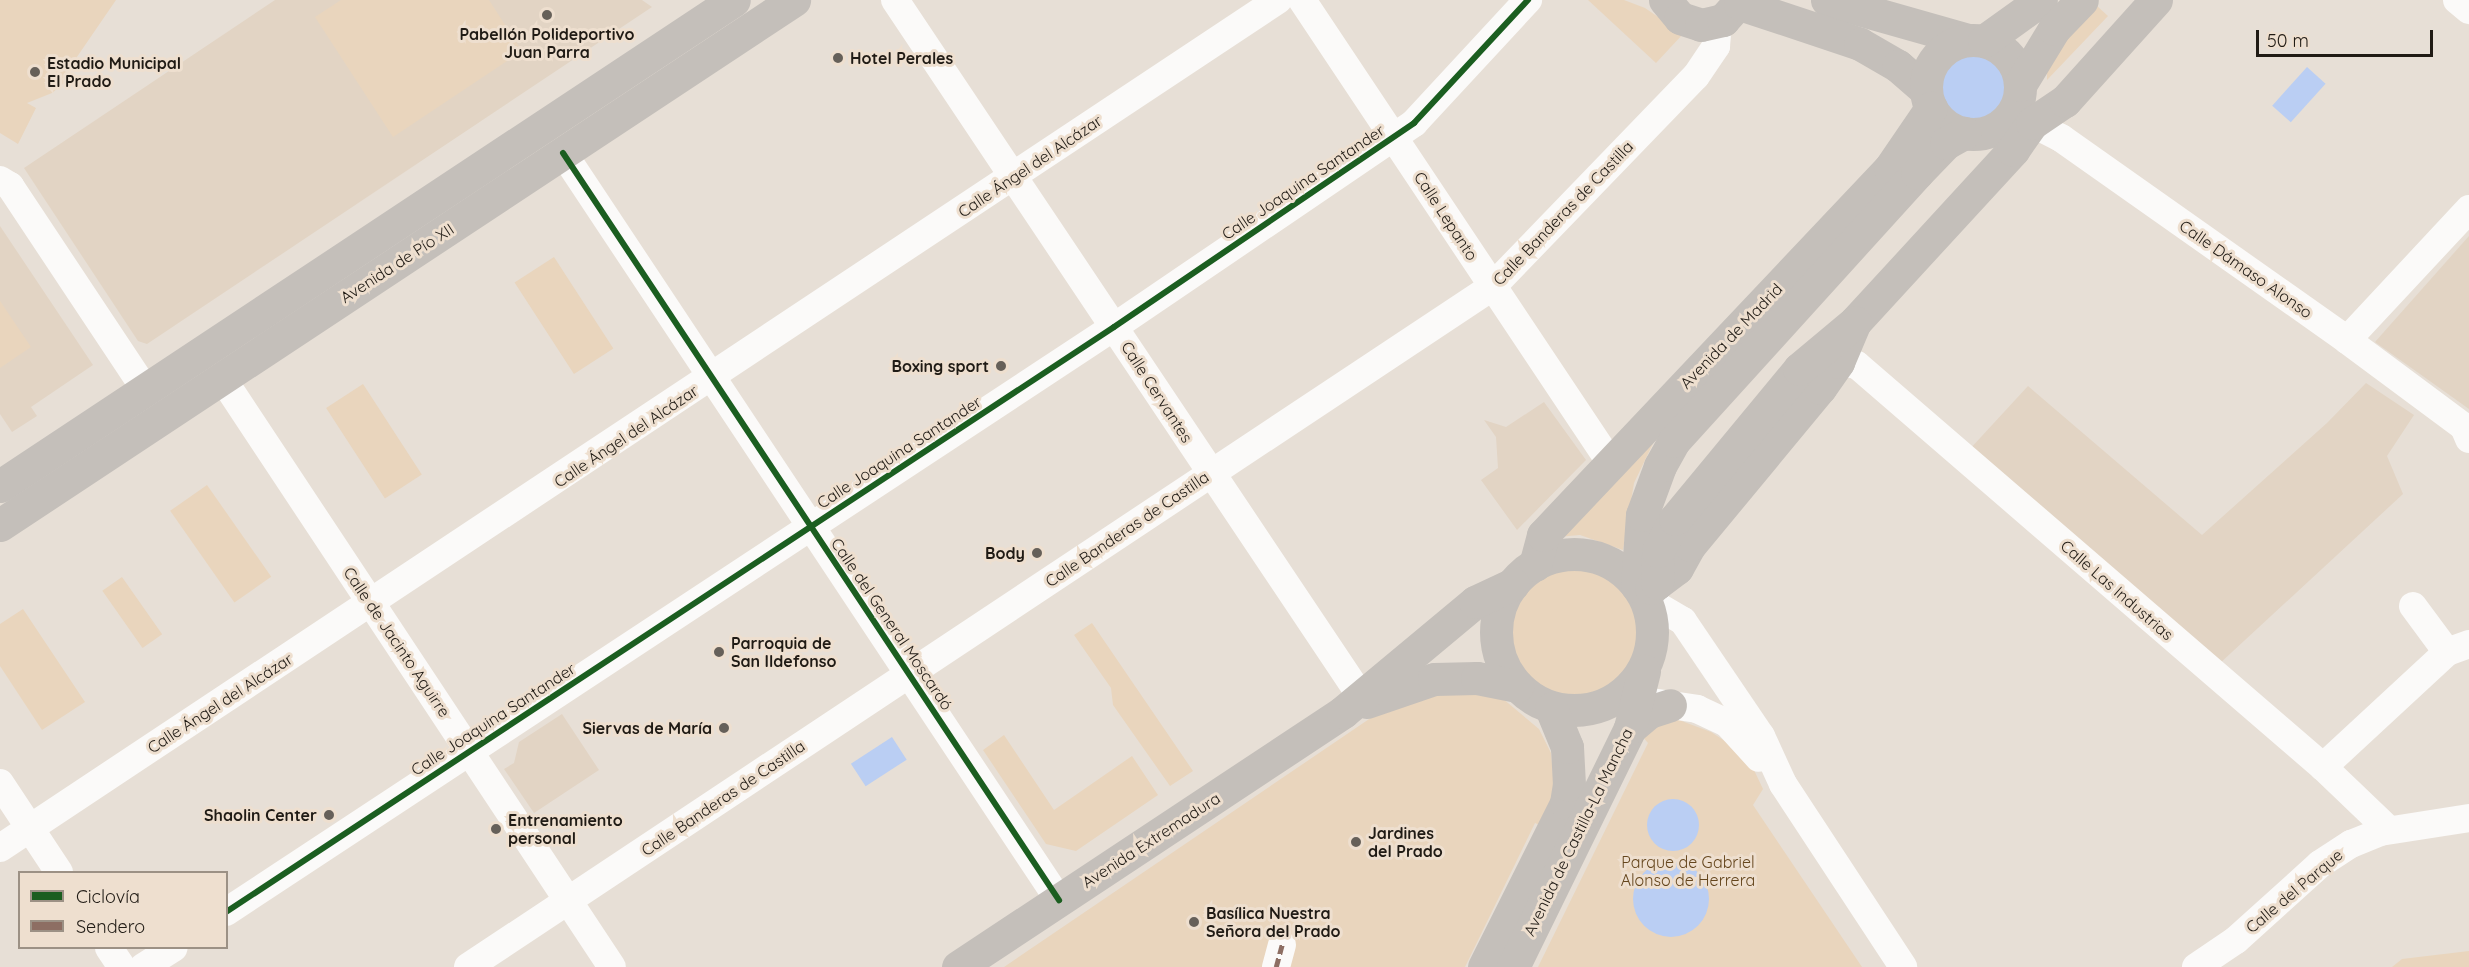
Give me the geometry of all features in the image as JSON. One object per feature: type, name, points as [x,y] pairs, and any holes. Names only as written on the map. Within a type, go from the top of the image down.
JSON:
[{"type":"main road","name":"Avenida de Pío XII","points":[[0,486],[734,0]]},
{"type":"main road","name":"Avenida de Pío XII","points":[[0,525],[794,0]]},
{"type":"main road","points":[[1665,0],[1685,21],[1701,25],[1733,9],[1860,44],[1898,66],[1929,99],[1945,124],[1964,133],[1994,129],[2021,107],[2065,101],[2157,0]]},
{"type":"main road","points":[[1827,0],[1976,41],[2011,59],[2021,107]]},
{"type":"main road","points":[[1929,99],[1929,72],[1937,57],[1951,45],[1976,41],[2041,0]]},
{"type":"main road","points":[[1645,591],[1658,551],[1675,519],[1798,369],[1855,322],[2013,150],[2021,107],[2054,29],[2082,0]]},
{"type":"main road","name":"Avenida de Madrid","points":[[1524,574],[1542,535],[1890,168],[1929,99]]},
{"type":"main road","name":"Avenida de Madrid","points":[[1645,591],[1642,515],[1660,466],[1674,441],[1917,173],[1946,143],[1964,133]]},
{"type":"main road","points":[[1645,591],[1677,568],[1690,545],[1838,362],[1855,322]]},
{"type":"main road","points":[[1645,591],[1620,568],[1593,556],[1558,555],[1524,574],[1499,608],[1495,639],[1501,663],[1517,686],[1551,708],[1579,711],[1628,708],[1649,712],[1670,705]]},
{"type":"main road","name":"Avenida Extremadura","points":[[958,967],[1352,704],[1475,602],[1524,574]]},
{"type":"main road","name":"Avenida de Castilla-La Mancha","points":[[1513,967],[1647,661],[1652,629],[1645,591]]},
{"type":"main road","name":"Avenida Extremadura","points":[[1352,704],[1434,679],[1477,678],[1517,686]]},
{"type":"main road","name":"Avenida de Castilla-La Mancha","points":[[1484,967],[1566,803],[1569,785],[1567,747],[1551,708]]},
{"type":"street","name":"Calle Cervantes","points":[[895,0],[1211,474],[1352,704]]},
{"type":"street","name":"Calle Ángel del Alcázar","points":[[0,848],[713,379],[1278,0]]},
{"type":"street","name":"Calle Lepanto","points":[[1302,0],[1610,462]]},
{"type":"street","name":"Calle Joaquina Santander","points":[[228,911],[1114,327],[1414,123],[1528,0]]},
{"type":"street","points":[[2457,0],[2469,10]]},
{"type":"street","name":"Calle Banderas de Castilla","points":[[468,967],[1492,287],[1696,76],[1716,46],[1733,9]]},
{"type":"street","name":"Calle Dámaso Alonso","points":[[2021,107],[2464,427],[2469,439]]},
{"type":"street","name":"Calle del General Moscardó","points":[[562,153],[1059,900]]},
{"type":"street","points":[[0,180],[10,186],[145,389]]},
{"type":"street","points":[[2346,340],[2469,209]]},
{"type":"street","name":"Calle Las Industrias","points":[[1838,362],[1857,365],[2323,767],[2389,830]]},
{"type":"street","name":"Calle de Jacinto Aguirre","points":[[222,378],[612,967]]},
{"type":"street","points":[[1645,591],[1683,621],[1761,736],[1783,784],[1903,967]]},
{"type":"street","points":[[2323,767],[2458,648],[2413,606]]},
{"type":"street","points":[[1670,705],[1697,709],[1727,723],[1783,784]]},
{"type":"street","points":[[0,783],[58,871]]},
{"type":"street","name":"Calle del Parque","points":[[2196,967],[2236,940],[2329,858],[2360,839],[2389,830],[2469,818]]},
{"type":"street","points":[[110,949],[122,967]]},
{"type":"street","points":[[143,967],[171,949]]},
{"type":"shaded area","points":[[275,0],[642,0],[652,7],[147,344],[138,341],[24,168]]},
{"type":"shaded area","points":[[0,226],[93,365],[31,407],[37,416],[12,432],[0,414]]},
{"type":"shaded area","points":[[2469,236],[2469,409],[2375,342]]},
{"type":"shaded area","points":[[2366,383],[2414,415],[2387,456],[2403,494],[2218,665],[1969,450],[2028,386],[2202,535],[2327,423]]},
{"type":"shaded area","points":[[1544,402],[1586,460],[1517,530],[1481,480],[1498,468],[1496,437],[1484,420],[1506,427]]},
{"type":"shaded area","points":[[562,714],[599,770],[534,813],[504,769],[514,763],[519,742]]},
{"type":"green space","name":"Estadio Municipal El Prado","points":[[0,0],[116,0],[68,70],[73,74],[69,79],[52,93],[27,103],[36,108],[18,144],[0,133]]},
{"type":"green space","points":[[341,0],[489,0],[522,51],[393,137],[315,17]]},
{"type":"green space","points":[[1588,0],[1624,0],[1645,8],[1683,34],[1656,63]]},
{"type":"green space","points":[[2097,6],[2108,16],[2047,80],[2047,70],[2059,48]]},
{"type":"green space","points":[[554,257],[613,348],[574,374],[515,283]]},
{"type":"green space","points":[[0,301],[31,347],[0,368]]},
{"type":"green space","points":[[363,384],[422,475],[385,499],[326,408]]},
{"type":"green space","points":[[1660,429],[1634,483],[1623,550],[1580,535],[1557,537]]},
{"type":"green space","points":[[207,485],[271,577],[234,603],[170,511]]},
{"type":"green space","points":[[1573,569],[1598,574],[1618,588],[1632,608],[1637,633],[1632,658],[1618,678],[1598,692],[1573,697],[1548,692],[1528,678],[1514,658],[1509,633],[1514,608],[1528,588],[1548,574]]},
{"type":"green space","points":[[122,577],[162,634],[142,648],[102,591]]},
{"type":"green space","points":[[23,609],[85,702],[42,730],[0,666],[0,624]]},
{"type":"green space","points":[[1092,623],[1193,771],[1170,786],[1113,705],[1111,688],[1074,635]]},
{"type":"green space","name":"Jardines del Prado","points":[[1422,688],[1502,698],[1539,729],[1551,753],[1555,795],[1542,826],[1535,823],[1465,967],[1004,967],[1403,696]]},
{"type":"green space","name":"Parque de Gabriel Alonso de Herrera","points":[[1679,720],[1711,732],[1731,745],[1754,770],[1763,789],[1753,805],[1862,967],[1538,967],[1648,743],[1641,735],[1655,722]]},
{"type":"green space","points":[[1004,735],[1054,810],[1132,756],[1158,795],[1076,851],[1046,844],[983,750]]},
{"type":"green space","points":[[2469,951],[2469,967],[2392,967],[2402,959]]},
{"type":"water","points":[[1973,55],[1985,57],[1996,64],[2003,75],[2005,87],[2003,99],[1996,110],[1985,117],[1973,119],[1961,117],[1950,110],[1943,99],[1941,87],[1943,75],[1950,64],[1961,57]]},
{"type":"water","points":[[2307,67],[2326,84],[2291,122],[2272,106]]},
{"type":"water","points":[[892,737],[907,760],[866,786],[851,764]]},
{"type":"water","points":[[1668,799],[1678,799],[1692,806],[1699,825],[1692,844],[1678,851],[1668,851],[1658,847],[1651,840],[1647,830],[1647,820],[1651,810],[1658,803]]},
{"type":"water","points":[[1671,861],[1685,864],[1698,872],[1706,885],[1709,899],[1706,913],[1698,926],[1685,934],[1671,937],[1657,934],[1644,926],[1636,913],[1633,899],[1636,885],[1644,872],[1657,864]]},
{"type":"marked path","points":[[1276,967],[1282,945]]},
{"type":"cycle path","points":[[228,911],[1114,327],[1414,123],[1528,0]]},
{"type":"cycle path","points":[[563,153],[1059,900]]},
{"type":"place","name":"Pabellón Polideportivo Juan Parra","points":[[547,15]]},
{"type":"place","name":"Hotel Perales","points":[[838,58]]},
{"type":"place","name":"Estadio Municipal El Prado","points":[[35,72]]},
{"type":"place","name":"Boxing sport","points":[[1001,366]]},
{"type":"place","name":"Body","points":[[1037,553]]},
{"type":"place","name":"Parroquia de San Ildefonso","points":[[719,652]]},
{"type":"place","name":"Siervas de María","points":[[724,728]]},
{"type":"place","name":"Shaolin Center","points":[[329,815]]},
{"type":"place","name":"Entrenamiento personal","points":[[496,829]]},
{"type":"place","name":"Jardines del Prado","points":[[1356,842]]},
{"type":"place","name":"Basílica Nuestra Señora del Prado","points":[[1194,922]]}]
